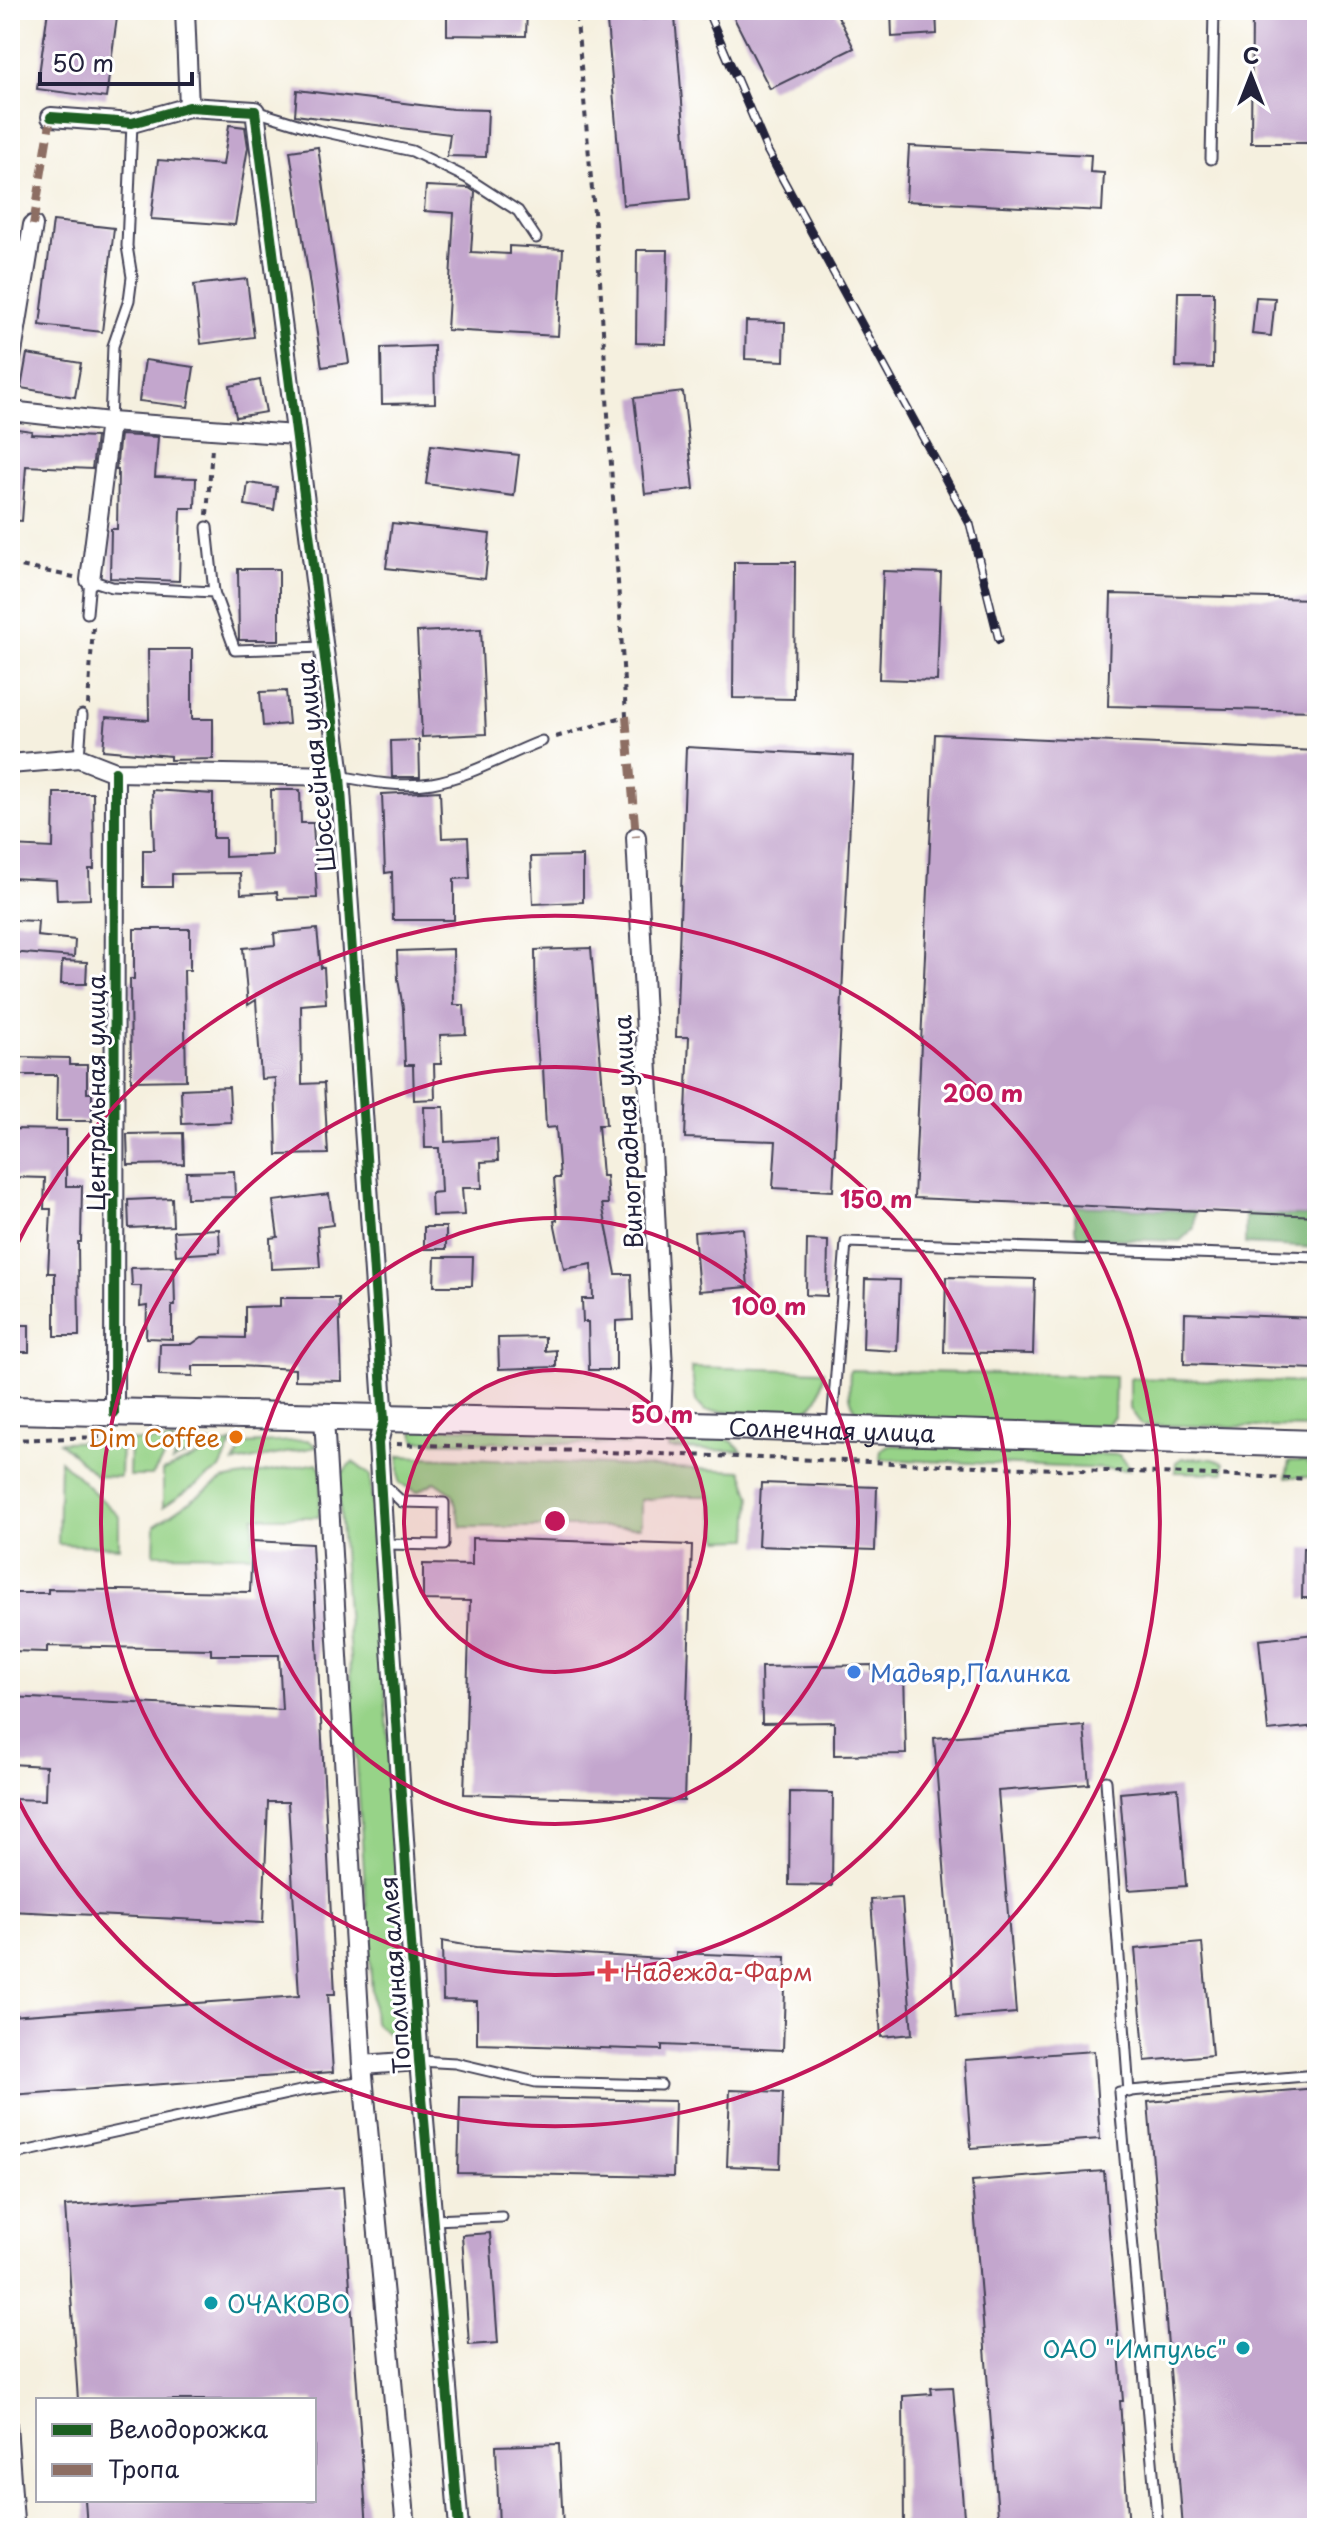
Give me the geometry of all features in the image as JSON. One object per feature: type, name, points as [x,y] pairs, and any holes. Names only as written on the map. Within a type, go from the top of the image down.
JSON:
[{"type":"main road","name":"Солнечная улица","points":[[10,1410],[324,1418],[381,1432],[661,1424],[1317,1444]]},
{"type":"street","points":[[185,10],[189,107]]},
{"type":"street","points":[[51,117],[132,123],[189,107],[255,111]]},
{"type":"street","name":"Шоссейная улица","points":[[255,111],[340,776],[381,1432]]},
{"type":"street","points":[[10,365],[33,225]]},
{"type":"street","points":[[10,411],[110,422],[296,435]]},
{"type":"street","points":[[90,580],[110,422]]},
{"type":"street","points":[[10,764],[79,758],[115,772],[340,776]]},
{"type":"street","name":"Центральная улица","points":[[114,1413],[115,772]]},
{"type":"street","name":"Виноградная улица","points":[[636,837],[663,1369],[661,1424]]},
{"type":"street","name":"Тополиная аллея","points":[[324,1418],[363,2073],[406,2528]]},
{"type":"street","name":"Тополиная аллея","points":[[381,1432],[380,1480],[419,2061],[459,2528]]},
{"type":"street","name":"Тополиная аллея","points":[[363,2073],[419,2061]]},
{"type":"lane","points":[[1211,159],[1214,10]]},
{"type":"lane","points":[[255,111],[317,130],[412,151],[467,178],[518,211],[536,238]]},
{"type":"lane","points":[[110,422],[113,346],[129,300],[132,277],[127,246],[132,123]]},
{"type":"lane","points":[[207,527],[214,592],[235,650],[323,647]]},
{"type":"lane","points":[[87,613],[90,580],[112,587],[214,592]]},
{"type":"lane","points":[[79,758],[82,715]]},
{"type":"lane","points":[[340,776],[379,784],[430,783],[471,772],[542,741]]},
{"type":"lane","points":[[832,1430],[846,1242],[1317,1257]]},
{"type":"lane","points":[[380,1480],[402,1502],[444,1503],[444,1545],[384,1544]]},
{"type":"lane","points":[[1106,1781],[1129,2092]]},
{"type":"lane","points":[[419,2061],[455,2063],[536,2082],[661,2085]]},
{"type":"lane","points":[[10,2155],[305,2090],[363,2073]]},
{"type":"lane","points":[[1158,2528],[1119,2092],[1317,2075]]},
{"type":"lane","points":[[434,2220],[502,2217]]},
{"type":"lane","points":[[10,2404],[19,2528]]},
{"type":"path","points":[[542,741],[626,716],[600,280],[576,10]]},
{"type":"path","points":[[207,527],[206,506],[214,430]]},
{"type":"path","points":[[10,564],[90,580]]},
{"type":"path","points":[[82,715],[88,705],[93,626],[87,613]]},
{"type":"path","points":[[381,1432],[1317,1479]]},
{"type":"green space","points":[[1075,1206],[1195,1211],[1194,1228],[1180,1241],[1080,1238],[1075,1230]]},
{"type":"green space","points":[[1245,1213],[1317,1216],[1317,1248],[1245,1244]]},
{"type":"green space","points":[[691,1367],[824,1371],[819,1396],[802,1414],[705,1411],[696,1401]]},
{"type":"green space","points":[[850,1370],[1115,1377],[1114,1417],[1106,1426],[863,1418],[852,1402],[849,1391]]},
{"type":"green space","points":[[1130,1378],[1317,1383],[1317,1428],[1142,1425],[1130,1409]]},
{"type":"green space","points":[[420,1427],[633,1432],[639,1438],[630,1445],[416,1441],[413,1433]]},
{"type":"green space","points":[[678,1436],[721,1437],[742,1451],[668,1449],[670,1442]]},
{"type":"green space","points":[[308,1440],[317,1447],[234,1463],[244,1444]]},
{"type":"green space","points":[[121,1441],[120,1477],[97,1476],[59,1442]]},
{"type":"green space","points":[[130,1441],[174,1441],[152,1476],[129,1476]]},
{"type":"green space","points":[[183,1442],[212,1443],[172,1462]]},
{"type":"green space","points":[[233,1442],[220,1469],[163,1507],[163,1471]]},
{"type":"green space","points":[[888,1445],[1119,1455],[1129,1470],[880,1459],[881,1450]]},
{"type":"green space","points":[[399,1456],[742,1471],[751,1497],[749,1539],[719,1540],[711,1496],[641,1500],[641,1527],[461,1527],[453,1494],[435,1482],[417,1492],[399,1483]]},
{"type":"green space","points":[[1182,1458],[1213,1459],[1224,1463],[1224,1473],[1175,1472],[1176,1462]]},
{"type":"green space","points":[[60,1460],[119,1516],[119,1547],[58,1544]]},
{"type":"green space","points":[[1289,1461],[1305,1461],[1317,1474],[1315,1477],[1286,1477]]},
{"type":"green space","points":[[353,1462],[370,1475],[409,2031],[397,2040],[374,2023],[338,1477]]},
{"type":"green space","points":[[317,1463],[322,1471],[319,1517],[254,1517],[253,1555],[154,1554],[155,1525],[222,1480]]},
{"type":"building","points":[[48,10],[118,10],[106,98],[37,89]]},
{"type":"building","points":[[447,10],[527,10],[526,36],[447,35]]},
{"type":"building","points":[[730,10],[835,10],[854,48],[770,89]]},
{"type":"building","points":[[891,10],[936,10],[937,34],[892,37]]},
{"type":"building","points":[[1252,10],[1317,10],[1317,143],[1251,143]]},
{"type":"building","points":[[675,17],[690,199],[623,205],[607,22]]},
{"type":"building","points":[[297,90],[453,109],[488,110],[486,157],[447,156],[450,134],[295,115]]},
{"type":"building","points":[[229,125],[245,127],[248,147],[235,225],[151,219],[158,160],[223,165]]},
{"type":"building","points":[[909,146],[1091,155],[1090,172],[1104,173],[1102,211],[906,201]]},
{"type":"building","points":[[318,147],[349,363],[322,367],[290,151]]},
{"type":"building","points":[[426,186],[469,188],[475,192],[471,252],[509,254],[509,246],[563,249],[558,336],[447,330],[454,213],[424,211]]},
{"type":"building","points":[[53,221],[114,228],[102,332],[40,325]]},
{"type":"building","points":[[637,250],[668,250],[666,344],[636,343]]},
{"type":"building","points":[[247,279],[254,337],[201,344],[194,285]]},
{"type":"building","points":[[1178,292],[1214,292],[1213,368],[1176,367]]},
{"type":"building","points":[[1256,297],[1275,298],[1271,336],[1252,334]]},
{"type":"building","points":[[746,321],[785,322],[784,361],[745,359]]},
{"type":"building","points":[[434,346],[435,403],[382,404],[381,348]]},
{"type":"building","points":[[27,354],[81,363],[75,397],[21,388]]},
{"type":"building","points":[[145,360],[194,367],[188,407],[139,401]]},
{"type":"building","points":[[260,380],[266,412],[236,417],[230,386]]},
{"type":"building","points":[[683,392],[694,489],[645,494],[634,398]]},
{"type":"building","points":[[10,428],[32,431],[31,434],[96,437],[92,469],[26,466],[22,521],[10,520]]},
{"type":"building","points":[[120,435],[158,437],[155,477],[196,478],[195,508],[181,508],[179,581],[110,578],[111,529],[117,529],[116,470]]},
{"type":"building","points":[[431,445],[519,455],[514,496],[426,484]]},
{"type":"building","points":[[248,483],[277,487],[274,510],[245,505]]},
{"type":"building","points":[[392,523],[490,534],[485,579],[386,568]]},
{"type":"building","points":[[734,562],[795,562],[794,699],[733,698]]},
{"type":"building","points":[[238,569],[279,569],[279,640],[239,640]]},
{"type":"building","points":[[883,571],[941,573],[937,681],[879,679]]},
{"type":"building","points":[[1111,594],[1317,599],[1317,711],[1108,706]]},
{"type":"building","points":[[481,629],[486,734],[422,737],[417,632]]},
{"type":"building","points":[[148,649],[192,649],[192,719],[213,719],[213,759],[170,760],[170,756],[103,750],[106,717],[149,720]]},
{"type":"building","points":[[286,691],[289,724],[263,726],[260,692]]},
{"type":"building","points":[[935,734],[1317,751],[1317,1216],[914,1198]]},
{"type":"building","points":[[419,740],[420,777],[392,777],[391,741]]},
{"type":"building","points":[[686,747],[853,756],[833,1191],[773,1188],[776,1141],[685,1138],[689,1037],[676,1037]]},
{"type":"building","points":[[152,790],[213,794],[213,838],[225,838],[225,857],[272,855],[271,790],[300,790],[301,823],[313,823],[317,898],[278,899],[277,892],[241,894],[240,873],[172,874],[172,887],[143,887],[143,850],[154,850]]},
{"type":"building","points":[[440,791],[442,838],[468,837],[470,878],[454,879],[454,920],[393,920],[392,872],[385,873],[382,794]]},
{"type":"building","points":[[54,793],[93,793],[94,869],[89,869],[90,899],[57,900],[56,880],[10,878],[10,846],[53,848]]},
{"type":"building","points":[[583,856],[583,902],[533,904],[531,857]]},
{"type":"building","points":[[10,920],[38,921],[37,936],[75,940],[74,957],[10,952]]},
{"type":"building","points":[[134,929],[190,929],[190,970],[184,970],[186,1080],[131,1081],[130,979],[134,979]]},
{"type":"building","points":[[317,929],[326,1003],[301,1005],[302,1084],[324,1083],[328,1154],[277,1155],[275,1078],[261,1079],[256,1000],[248,1005],[243,948],[275,945],[274,933]]},
{"type":"building","points":[[591,948],[606,1125],[598,1125],[602,1176],[606,1176],[608,1204],[602,1204],[616,1274],[631,1274],[633,1320],[616,1321],[616,1370],[589,1370],[588,1322],[583,1322],[582,1299],[593,1299],[592,1264],[564,1269],[554,1221],[557,1220],[554,1178],[560,1178],[556,1127],[546,1128],[543,1067],[539,1067],[536,1030],[535,950]]},
{"type":"building","points":[[453,949],[454,1005],[464,1005],[466,1034],[440,1035],[441,1064],[434,1064],[435,1099],[414,1100],[413,1065],[405,1065],[397,951]]},
{"type":"building","points":[[62,961],[87,962],[86,984],[61,984]]},
{"type":"building","points":[[20,1057],[69,1058],[69,1065],[87,1065],[87,1093],[92,1093],[92,1121],[56,1121],[57,1075],[20,1075]]},
{"type":"building","points":[[229,1087],[231,1122],[182,1124],[181,1089]]},
{"type":"building","points":[[424,1107],[444,1107],[445,1142],[497,1139],[498,1161],[481,1162],[482,1188],[462,1188],[464,1215],[432,1216],[431,1193],[441,1192],[439,1148],[425,1148]]},
{"type":"building","points":[[10,1129],[66,1130],[66,1186],[82,1186],[81,1242],[78,1242],[79,1336],[55,1336],[55,1273],[48,1273],[51,1209],[44,1209],[45,1178],[10,1177]]},
{"type":"building","points":[[183,1133],[184,1164],[128,1165],[127,1134]]},
{"type":"building","points":[[234,1171],[235,1197],[187,1198],[186,1172]]},
{"type":"building","points":[[329,1194],[333,1225],[317,1227],[320,1267],[271,1269],[270,1238],[278,1237],[273,1201]]},
{"type":"building","points":[[172,1198],[173,1226],[129,1228],[128,1200]]},
{"type":"building","points":[[424,1227],[446,1227],[446,1249],[424,1249]]},
{"type":"building","points":[[743,1228],[748,1287],[699,1291],[694,1232]]},
{"type":"building","points":[[219,1229],[220,1252],[176,1255],[174,1231]]},
{"type":"building","points":[[807,1240],[828,1241],[827,1296],[806,1295]]},
{"type":"building","points":[[435,1257],[473,1257],[472,1286],[434,1286]]},
{"type":"building","points":[[174,1267],[172,1339],[146,1338],[147,1306],[140,1307],[141,1286],[132,1286],[131,1268]]},
{"type":"building","points":[[946,1277],[1035,1279],[1033,1354],[944,1352]]},
{"type":"building","points":[[865,1279],[900,1280],[897,1351],[863,1349]]},
{"type":"building","points":[[280,1298],[339,1298],[342,1381],[295,1380],[295,1369],[239,1366],[193,1366],[193,1376],[159,1375],[160,1344],[192,1344],[202,1337],[245,1338],[245,1307],[280,1306]]},
{"type":"building","points":[[1185,1313],[1317,1318],[1317,1369],[1184,1364]]},
{"type":"building","points":[[11,1325],[29,1325],[29,1352],[11,1352]]},
{"type":"building","points":[[545,1337],[545,1351],[556,1350],[556,1367],[499,1369],[498,1338]]},
{"type":"building","points":[[761,1483],[877,1487],[875,1550],[758,1546]]},
{"type":"building","points":[[472,1538],[692,1545],[684,1801],[464,1794],[470,1601],[423,1600],[423,1564],[472,1565]]},
{"type":"building","points":[[252,1541],[312,1544],[335,1994],[328,1994],[333,2072],[10,2095],[10,2016],[299,1996],[288,1802],[268,1802],[263,1923],[10,1911],[10,1799],[45,1800],[46,1766],[10,1764],[10,1697],[282,1710],[279,1655],[211,1655],[211,1649],[47,1646],[47,1652],[10,1651],[10,1593],[48,1593],[48,1589],[250,1592]]},
{"type":"building","points":[[1303,1548],[1317,1548],[1317,1598],[1302,1598]]},
{"type":"building","points":[[1315,1634],[1317,1726],[1268,1731],[1259,1640]]},
{"type":"building","points":[[872,1665],[872,1672],[904,1671],[906,1754],[834,1755],[834,1722],[762,1723],[761,1667]]},
{"type":"building","points":[[1084,1726],[1089,1784],[998,1791],[1016,2013],[956,2018],[934,1738]]},
{"type":"building","points":[[1178,1788],[1186,1886],[1128,1890],[1120,1793]]},
{"type":"building","points":[[790,1792],[833,1793],[832,1886],[789,1885]]},
{"type":"building","points":[[902,1898],[912,2034],[881,2037],[871,1900]]},
{"type":"building","points":[[442,1941],[476,1947],[676,1960],[676,1953],[786,1957],[783,2050],[662,2045],[662,2050],[477,2044],[477,2001],[443,2000]]},
{"type":"building","points":[[1202,1943],[1212,2055],[1145,2061],[1135,1949]]},
{"type":"building","points":[[1094,2051],[1100,2139],[971,2148],[965,2060]]},
{"type":"building","name":"ОАО \"Импульс\"","points":[[1317,2088],[1317,2528],[1183,2528],[1148,2102]]},
{"type":"building","points":[[730,2090],[783,2092],[780,2168],[727,2166]]},
{"type":"building","points":[[460,2097],[675,2101],[673,2177],[458,2173]]},
{"type":"building","points":[[1104,2171],[1123,2401],[1120,2401],[1129,2528],[999,2528],[972,2181]]},
{"type":"building","name":"ОЧАКОВО","points":[[343,2187],[367,2528],[87,2528],[85,2502],[316,2502],[316,2398],[78,2398],[65,2206]]},
{"type":"building","points":[[490,2233],[498,2343],[469,2345],[462,2235]]},
{"type":"building","points":[[953,2387],[965,2528],[904,2528],[903,2396],[932,2394],[931,2388]]},
{"type":"building","points":[[559,2444],[563,2528],[499,2528],[496,2446]]},
{"type":"railway","points":[[707,10],[767,150],[970,524],[999,640]]},
{"type":"marked path","points":[[33,225],[51,117]]},
{"type":"marked path","points":[[626,716],[636,837]]},
{"type":"cycle path","points":[[51,117],[132,123],[189,107],[255,111],[340,776],[384,1420],[378,1443],[419,2061],[459,2528]]},
{"type":"cycle path","points":[[114,1413],[115,772]]},
{"type":"place","name":"Dim Coffee","points":[[236,1437]]},
{"type":"place","name":"Мадьяр,Палинка","points":[[854,1672]]},
{"type":"place","name":"Надежда-Фарм","points":[[608,1971]]},
{"type":"place","name":"ОЧАКОВО","points":[[211,2303]]},
{"type":"place","name":"ОАО \"Импульс\"","points":[[1243,2348]]}]
